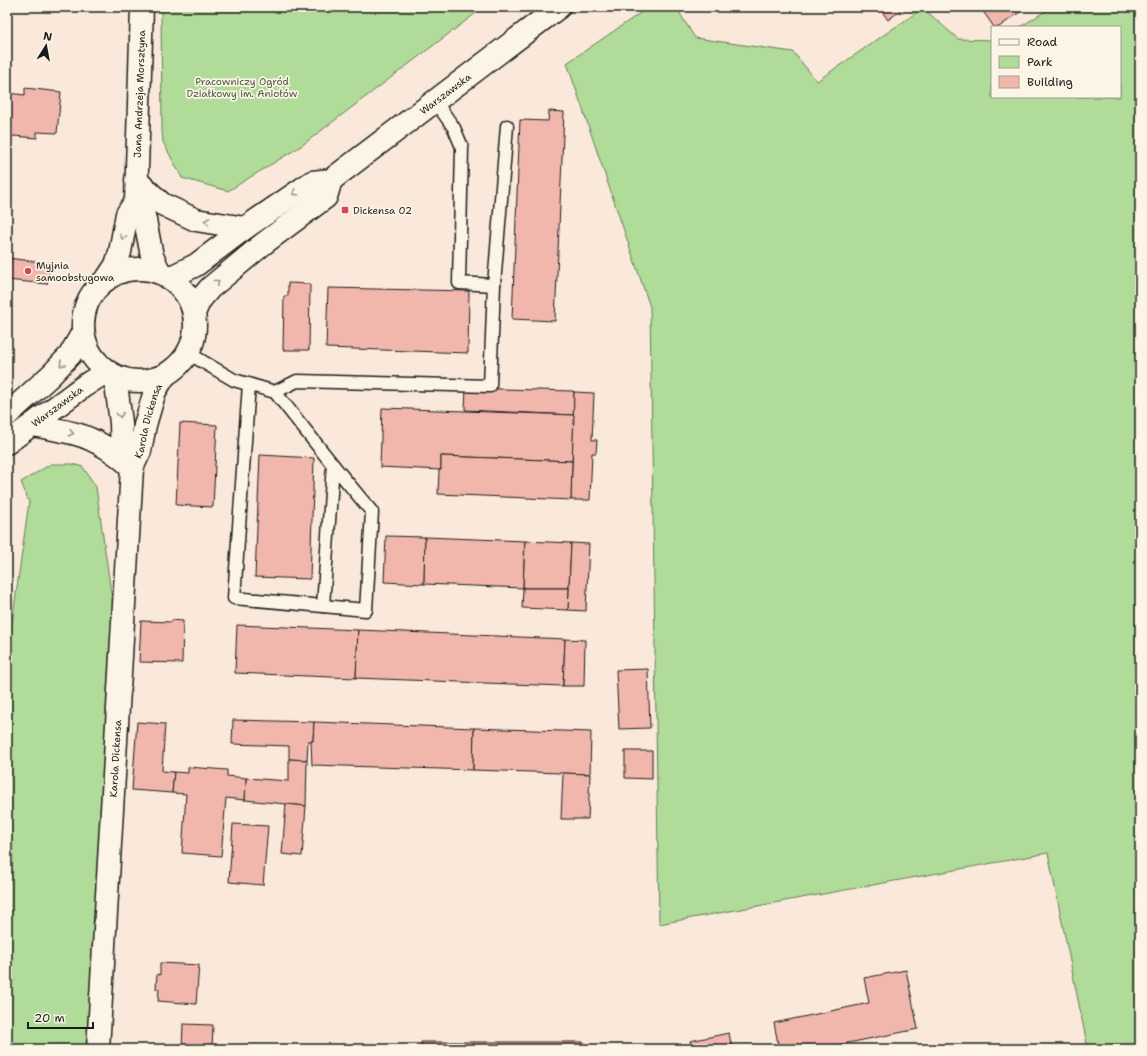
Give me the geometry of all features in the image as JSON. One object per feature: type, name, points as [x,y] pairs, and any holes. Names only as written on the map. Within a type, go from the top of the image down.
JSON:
[{"type":"street","name":"Jana Andrzeja Morsztyna","points":[[106,280],[116,265],[127,214],[136,191],[142,7]]},
{"type":"street","name":"Warszawska","points":[[164,275],[196,266],[245,228],[312,182],[331,180],[559,7]]},
{"type":"street","points":[[194,313],[200,300],[210,288],[263,244],[326,197],[331,180]]},
{"type":"street","name":"Jana Andrzeja Morsztyna","points":[[136,191],[144,215],[152,256],[164,275]]},
{"type":"street","points":[[136,191],[196,220],[245,228]]},
{"type":"street","points":[[141,269],[164,275],[185,293],[194,313],[196,328],[193,342],[188,353],[177,367],[165,375],[149,381],[132,381],[112,375],[97,362],[88,348],[83,332],[84,312],[92,294],[106,280],[123,271],[141,269]]},
{"type":"street","points":[[7,415],[51,375],[70,355],[83,332]]},
{"type":"street","name":"Warszawska","points":[[7,443],[84,386],[98,377],[112,375]]},
{"type":"street","name":"Karola Dickensa","points":[[98,1049],[127,463],[112,375]]},
{"type":"street","name":"Karola Dickensa","points":[[127,463],[140,450],[155,391],[165,375]]},
{"type":"street","name":"Karola Dickensa","points":[[33,425],[78,434],[94,442],[127,463]]},
{"type":"lane","points":[[435,101],[454,128],[462,147],[459,283],[494,285]]},
{"type":"lane","points":[[275,392],[297,381],[490,386],[494,285],[506,126]]},
{"type":"lane","points":[[188,353],[234,380],[249,384],[275,392],[372,512],[366,610],[234,598],[249,384]]},
{"type":"lane","points":[[323,606],[333,465]]},
{"type":"green space","name":"Pracowniczy Ogród Działkowy im. Aniołów","points":[[161,7],[484,7],[301,146],[228,191],[182,178],[163,142]]},
{"type":"green space","points":[[649,7],[676,7],[695,38],[793,52],[817,81],[923,8],[958,39],[991,40],[991,98],[1121,98],[1121,26],[1022,26],[1052,7],[1140,7],[1140,1049],[1088,1049],[1048,853],[659,924],[650,307],[567,63]]},
{"type":"green space","points":[[51,464],[72,464],[83,467],[96,487],[114,613],[88,1049],[7,1049],[7,658],[29,502],[21,482]]},
{"type":"building","points":[[879,7],[905,7],[888,20]]},
{"type":"building","points":[[980,7],[1027,7],[1000,26],[993,26]]},
{"type":"building","points":[[25,88],[61,92],[57,133],[37,132],[37,138],[14,136],[7,139],[7,93],[25,95]]},
{"type":"building","points":[[549,111],[564,112],[555,321],[512,319],[520,120],[548,121]]},
{"type":"building","name":"Myjnia samoobsługowa","points":[[7,258],[50,263],[47,284],[7,280]]},
{"type":"building","points":[[288,283],[310,284],[309,350],[283,350],[284,296],[288,296]]},
{"type":"building","points":[[328,288],[469,291],[468,353],[326,348]]},
{"type":"building","points":[[466,388],[573,391],[574,415],[465,410]]},
{"type":"building","points":[[574,392],[594,393],[592,440],[597,440],[596,453],[592,453],[590,500],[571,500]]},
{"type":"building","points":[[382,408],[574,415],[572,461],[441,456],[441,470],[380,467]]},
{"type":"building","points":[[180,423],[217,425],[213,507],[176,505]]},
{"type":"building","points":[[260,455],[314,458],[310,579],[255,577]]},
{"type":"building","points":[[441,456],[572,461],[571,500],[438,494]]},
{"type":"building","points":[[386,536],[425,537],[424,584],[384,582]]},
{"type":"building","points":[[425,537],[525,541],[523,588],[424,584]]},
{"type":"building","points":[[525,541],[571,543],[569,588],[523,588]]},
{"type":"building","points":[[571,543],[589,544],[586,611],[568,610]]},
{"type":"building","points":[[523,588],[569,588],[568,610],[522,608]]},
{"type":"building","points":[[172,620],[183,621],[182,663],[139,662],[141,621],[172,622]]},
{"type":"building","points":[[237,625],[358,630],[356,678],[235,673]]},
{"type":"building","points":[[358,630],[565,639],[563,686],[356,678]]},
{"type":"building","points":[[565,639],[585,640],[584,686],[563,686]]},
{"type":"building","points":[[648,669],[650,728],[619,729],[616,670]]},
{"type":"building","points":[[233,720],[314,722],[313,741],[308,741],[307,760],[289,759],[289,746],[232,744]]},
{"type":"building","points":[[137,722],[165,724],[162,771],[174,772],[172,793],[132,790]]},
{"type":"building","points":[[314,722],[474,728],[473,770],[312,765],[311,741],[313,741]]},
{"type":"building","points":[[474,728],[591,732],[590,774],[473,770]]},
{"type":"building","points":[[625,751],[652,751],[652,779],[625,778]]},
{"type":"building","points":[[289,759],[307,760],[306,806],[245,800],[246,778],[289,781]]},
{"type":"building","points":[[188,767],[227,770],[227,776],[246,778],[245,800],[226,798],[221,856],[182,853],[186,794],[172,793],[174,772],[188,773]]},
{"type":"building","points":[[563,773],[590,774],[588,819],[561,819]]},
{"type":"building","points":[[286,804],[306,806],[302,856],[282,854]]},
{"type":"building","points":[[233,824],[268,826],[263,885],[229,882]]},
{"type":"building","points":[[160,963],[199,965],[196,1004],[158,1001],[159,989],[156,989],[157,974],[160,975]]},
{"type":"building","points":[[906,970],[918,1029],[818,1049],[779,1049],[774,1023],[869,1003],[864,978]]},
{"type":"building","points":[[183,1024],[213,1025],[212,1049],[182,1049]]},
{"type":"building","points":[[729,1033],[732,1049],[691,1049],[690,1041]]},
{"type":"building","points":[[421,1042],[583,1042],[584,1049],[421,1049]]},
{"type":"place","name":"Dickensa 02","points":[[345,210]]},
{"type":"place","name":"Myjnia samoobsługowa","points":[[28,271]]}]
